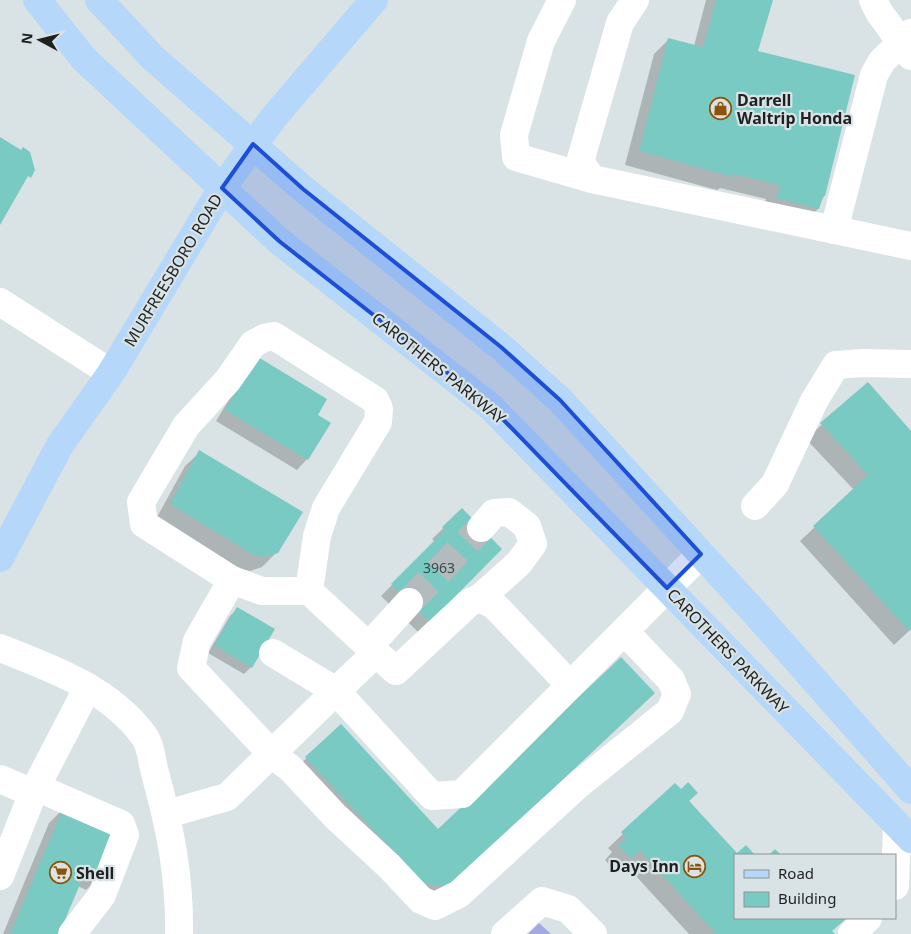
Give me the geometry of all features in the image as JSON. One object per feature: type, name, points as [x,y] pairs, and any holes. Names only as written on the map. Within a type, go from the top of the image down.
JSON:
[{"type":"main road","name":"CAROTHERS PARKWAY","points":[[36,0],[84,59],[279,241],[491,407],[904,832]]},
{"type":"main road","points":[[99,0],[153,58],[303,189],[501,346],[560,400],[701,554],[911,790]]},
{"type":"main road","name":"MURFREESBORO ROAD","points":[[0,558],[60,445],[111,373],[222,188],[253,144],[374,0]]},
{"type":"street","points":[[562,0],[541,41],[514,135],[516,157],[592,179],[911,246]]},
{"type":"street","points":[[592,179],[580,162],[620,23],[635,0]]},
{"type":"street","points":[[834,230],[874,75],[882,61],[907,44],[873,0]]},
{"type":"street","points":[[0,302],[111,373]]},
{"type":"street","points":[[309,591],[317,536],[326,508],[378,422],[379,409],[375,400],[274,336],[264,338],[253,344],[228,380],[186,426],[141,502],[144,524],[232,580],[262,591],[309,591],[396,671],[470,602],[480,598],[519,563],[533,544],[528,526],[509,512],[494,514],[482,528]]},
{"type":"street","points":[[755,506],[775,484],[814,401],[836,365],[862,363],[911,364]]},
{"type":"street","points":[[273,654],[336,692],[432,796],[462,794],[701,554]]},
{"type":"street","points":[[232,580],[197,641],[191,668],[272,754],[291,769],[335,816],[389,866],[421,900],[435,906],[459,894],[579,784],[670,711],[677,694],[671,680],[624,631]]},
{"type":"street","points":[[480,598],[494,606],[570,685]]},
{"type":"street","points":[[166,814],[227,798],[336,692],[373,649],[409,602]]},
{"type":"street","points":[[0,648],[31,660],[88,687],[114,704],[146,738],[171,831],[180,900],[179,934]]},
{"type":"street","points":[[0,876],[34,790],[88,687]]},
{"type":"street","points":[[0,779],[34,790],[121,824],[125,835],[102,895],[72,934]]},
{"type":"street","points":[[896,880],[904,832]]},
{"type":"street","points":[[505,934],[542,901],[568,909],[593,934]]},
{"type":"street","points":[[852,934],[867,919]]},
{"type":"highlighted area","points":[[253,144],[303,189],[501,347],[560,400],[701,554],[667,588],[491,407],[279,241],[222,188]]},
{"type":"water","points":[[539,923],[551,934],[528,934]]},
{"type":"building","points":[[716,0],[773,0],[758,51],[855,75],[825,196],[823,196],[819,209],[776,198],[780,185],[734,174],[733,177],[639,151],[668,38],[703,47]]},
{"type":"building","points":[[0,137],[21,150],[23,147],[30,152],[35,170],[31,178],[28,176],[0,225]]},
{"type":"building","points":[[258,357],[327,399],[318,415],[331,423],[308,460],[225,410]]},
{"type":"building","points":[[868,382],[911,431],[911,629],[909,631],[813,526],[868,475],[820,423]]},
{"type":"building","points":[[199,450],[303,512],[278,553],[266,557],[254,555],[170,504]]},
{"type":"building","points":[[462,508],[502,549],[430,622],[391,584],[445,530],[442,527]]},
{"type":"building","points":[[237,607],[275,629],[252,668],[214,645]]},
{"type":"building","points":[[621,657],[655,693],[450,886],[424,884],[305,757],[341,724],[438,829]]},
{"type":"building","points":[[688,782],[698,793],[689,801],[737,853],[746,845],[754,854],[734,854],[734,919],[846,919],[832,931],[835,934],[716,934],[640,850],[631,858],[618,845],[626,838],[621,832],[675,783],[681,789]]},
{"type":"building","name":"Shell","points":[[64,807],[120,831],[102,876],[86,870],[59,934],[10,934]]},
{"type":"building","points":[[775,849],[780,854],[770,854]]},
{"type":"tunnel","points":[[409,602],[481,528]]},
{"type":"place","name":"Darrell Waltrip Honda","points":[[721,109]]},
{"type":"place","name":"Days Inn","points":[[695,866]]},
{"type":"place","name":"Shell","points":[[60,873]]}]
